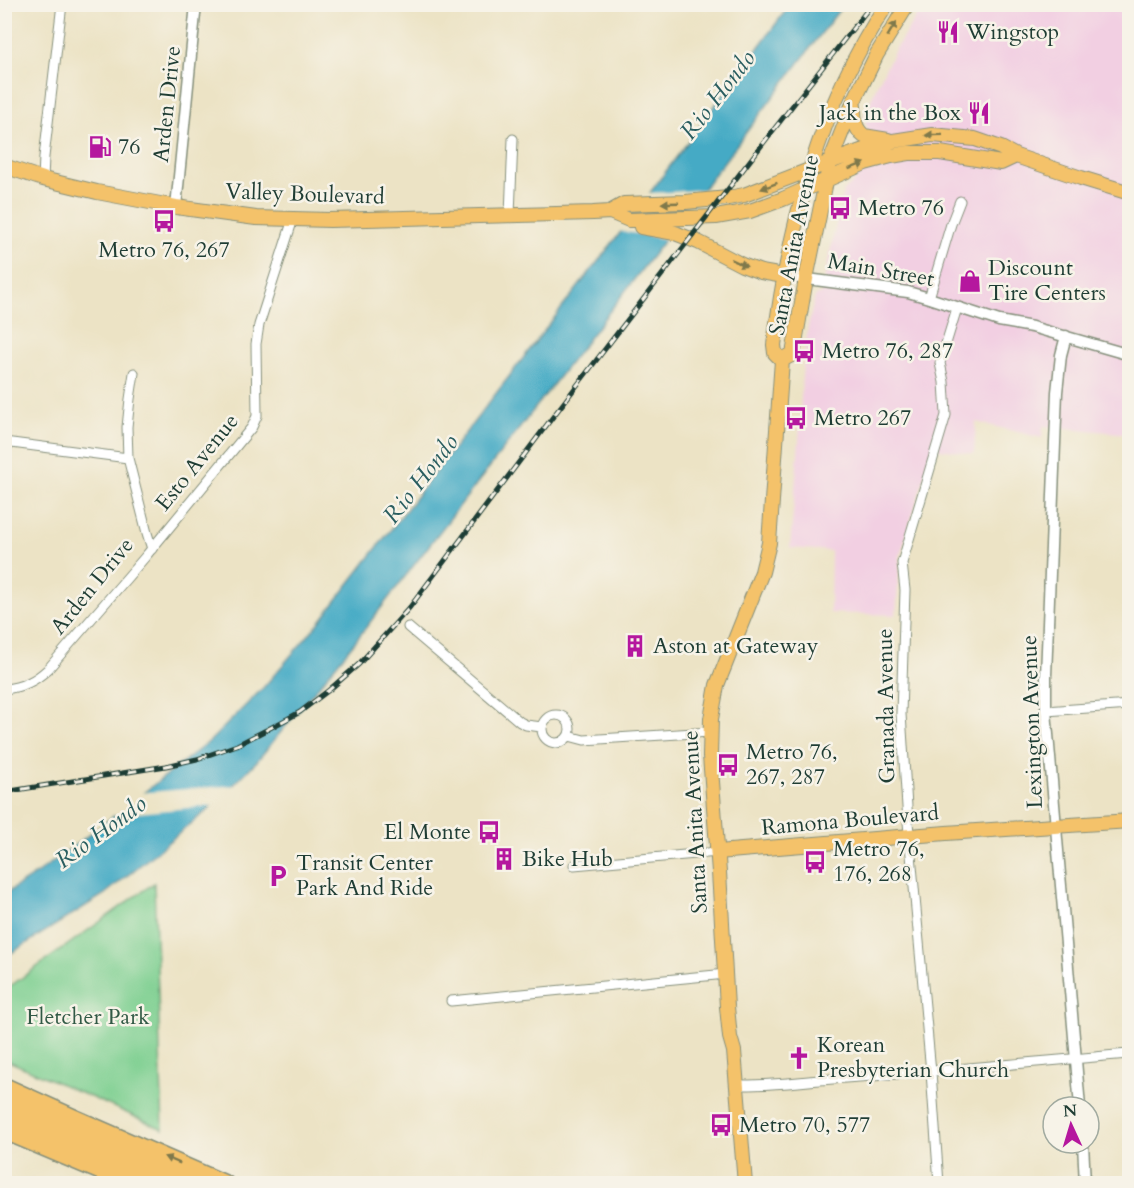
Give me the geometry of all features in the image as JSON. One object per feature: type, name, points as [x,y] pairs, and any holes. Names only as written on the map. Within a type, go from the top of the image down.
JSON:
[{"type":"highway","points":[[4,1086],[226,1184]]},
{"type":"highway","points":[[4,1103],[188,1184]]},
{"type":"highway","points":[[4,1116],[158,1184]]},
{"type":"highway","points":[[4,1131],[130,1184]]},
{"type":"main road","name":"Santa Anita Avenue","points":[[745,1184],[734,1051],[727,1007],[710,732],[717,685],[762,572],[770,543],[782,360],[775,353],[774,345],[784,276],[804,190],[809,170],[839,90],[886,4]]},
{"type":"main road","name":"Santa Anita Avenue","points":[[782,360],[793,354],[830,162],[854,101],[877,54],[908,4]]},
{"type":"main road","points":[[874,23],[872,51],[877,54]]},
{"type":"main road","points":[[854,101],[854,121],[861,135],[893,141]]},
{"type":"main road","name":"Valley Boulevard","points":[[610,212],[624,204],[685,202],[744,195],[893,141],[932,135],[975,139],[1016,156],[1130,193]]},
{"type":"main road","name":"Valley Boulevard","points":[[4,166],[43,179],[97,192],[176,207],[256,218],[330,220],[610,212],[629,220],[716,216],[750,211],[865,163],[909,153],[940,153],[1001,163],[1016,156]]},
{"type":"main road","name":"Main Street","points":[[629,220],[636,226],[675,233],[698,242],[742,265],[761,272],[784,276]]},
{"type":"main road","name":"Ramona Boulevard","points":[[718,852],[1130,821]]},
{"type":"street","points":[[43,179],[62,4]]},
{"type":"street","name":"Arden Drive","points":[[176,207],[196,4]]},
{"type":"street","points":[[510,216],[513,139]]},
{"type":"street","points":[[929,298],[960,201]]},
{"type":"street","name":"Esto Avenue","points":[[152,549],[246,436],[257,416],[256,344],[259,326],[293,219]]},
{"type":"street","name":"Main Street","points":[[784,276],[908,292],[999,321],[1032,327],[1130,355]]},
{"type":"street","name":"Granada Avenue","points":[[939,1184],[901,714],[905,590],[903,563],[946,415],[940,363],[957,308]]},
{"type":"street","name":"Lexington Avenue","points":[[1066,336],[1057,392],[1046,711],[1079,1095]]},
{"type":"street","name":"Arden Drive","points":[[7,688],[25,685],[48,669],[152,549],[128,458],[127,427],[134,373]]},
{"type":"street","points":[[4,442],[128,458]]},
{"type":"street","points":[[408,627],[520,722],[542,727]]},
{"type":"street","points":[[1046,711],[1130,705]]},
{"type":"street","points":[[549,717],[562,717],[569,723],[570,732],[562,742],[554,743],[549,742],[543,736],[542,727],[549,717]]},
{"type":"street","points":[[568,736],[584,740],[710,732]]},
{"type":"street","name":"Ramona Boulevard","points":[[574,865],[718,852]]},
{"type":"street","points":[[452,1001],[726,974]]},
{"type":"street","points":[[737,1085],[759,1086],[1130,1054]]},
{"type":"street","points":[[1084,1155],[1085,1184]]},
{"type":"shaded area","points":[[924,5],[1129,5],[1129,434],[1043,426],[1042,438],[976,422],[974,454],[933,448],[900,556],[896,615],[830,613],[831,551],[790,548],[802,376],[808,327],[815,296],[821,294],[843,192],[857,179],[867,127],[864,116],[896,48]]},
{"type":"green space","name":"Fletcher Park","points":[[154,883],[163,1129],[4,1059],[5,990]]},
{"type":"water","name":"Rio Hondo","points":[[790,5],[843,5],[354,643],[257,761],[216,803],[105,894],[5,957],[5,894],[97,829],[210,741],[263,688],[318,624],[620,233]]},
{"type":"pier","points":[[707,189],[668,241],[617,231],[646,193]]},
{"type":"pier","points":[[238,785],[218,805],[108,816],[137,793]]},
{"type":"railway","points":[[4,792],[166,766],[197,759],[237,745],[300,712],[359,664],[410,607],[555,414],[872,4]]},
{"type":"place","name":"Wingstop","points":[[948,32]]},
{"type":"place","name":"Jack in the Box","points":[[979,113]]},
{"type":"place","name":"76","points":[[100,147]]},
{"type":"place","name":"Metro 76","points":[[840,208]]},
{"type":"place","name":"Metro 76, 267","points":[[164,221]]},
{"type":"place","name":"Discount Tire Centers","points":[[970,281]]},
{"type":"place","name":"Metro 76, 287","points":[[804,351]]},
{"type":"place","name":"Metro 267","points":[[796,418]]},
{"type":"place","name":"Aston at Gateway","points":[[635,646]]},
{"type":"place","name":"Metro 76, 267, 287","points":[[728,765]]},
{"type":"place","name":"El Monte","points":[[489,832]]},
{"type":"place","name":"Bike Hub","points":[[504,859]]},
{"type":"place","name":"Metro 76, 176, 268","points":[[815,862]]},
{"type":"place","name":"Transit Center Park And Ride","points":[[278,876]]},
{"type":"place","name":"Korean Presbyterian Church","points":[[799,1058]]},
{"type":"place","name":"Metro 70, 577","points":[[721,1125]]}]
